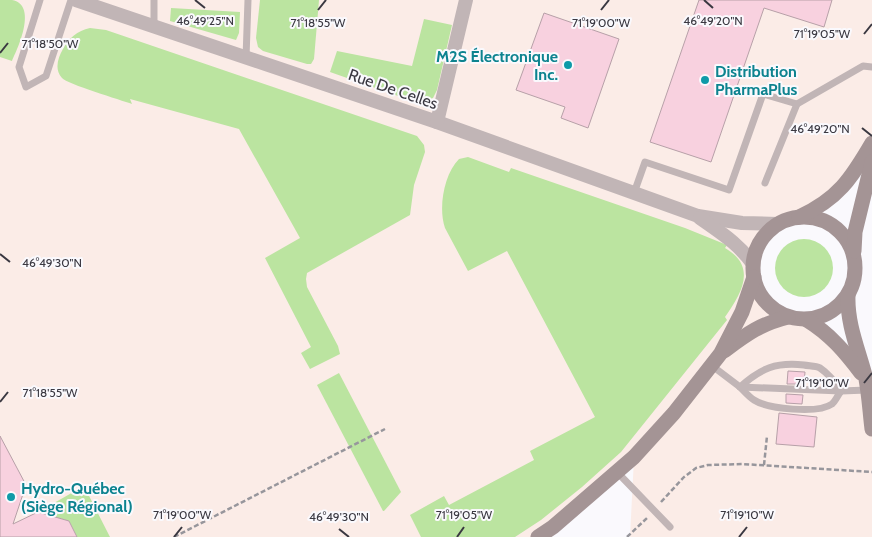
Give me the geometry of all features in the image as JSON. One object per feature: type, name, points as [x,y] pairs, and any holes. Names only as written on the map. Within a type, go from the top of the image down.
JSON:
[{"type":"main road","points":[[538,537],[553,527],[634,457],[674,413],[721,353],[742,312],[749,296],[755,253],[763,237],[778,224],[798,217],[830,200],[855,172],[872,143]]},
{"type":"main road","points":[[753,271],[757,288],[766,301],[777,312],[788,317],[807,320],[819,318],[830,313],[840,305],[848,296],[854,282],[856,267],[854,253],[855,232],[872,162]]},
{"type":"main road","points":[[798,217],[819,219],[838,229],[854,253]]},
{"type":"main road","points":[[848,296],[850,322],[867,385],[872,429]]},
{"type":"main road","points":[[721,353],[752,330],[770,321],[788,317]]},
{"type":"main road","points":[[807,320],[823,330],[841,347],[867,385]]},
{"type":"street","name":"Rue De Celles","points":[[76,0],[437,122],[698,216],[742,223],[778,224]]},
{"type":"street","points":[[437,122],[466,0]]},
{"type":"street","name":"Rue De Celles","points":[[698,216],[735,242],[743,250],[753,271]]},
{"type":"lane","points":[[40,0],[19,67],[26,87],[46,76],[71,0]]},
{"type":"lane","points":[[154,0],[154,26]]},
{"type":"lane","points":[[246,58],[248,0]]},
{"type":"lane","points":[[765,183],[797,104],[863,66],[872,68]]},
{"type":"lane","points":[[634,193],[645,162],[729,190],[763,94],[797,104]]},
{"type":"lane","points":[[740,387],[763,369],[779,365],[797,364],[819,367],[832,378],[841,391]]},
{"type":"lane","points":[[711,366],[755,400],[770,406],[816,409],[832,404],[841,391]]},
{"type":"lane","points":[[740,387],[841,391],[867,385]]},
{"type":"lane","points":[[617,472],[670,527]]},
{"type":"path","points":[[174,537],[385,430]]},
{"type":"path","points":[[764,465],[767,436]]},
{"type":"path","points":[[627,537],[643,523],[684,477],[696,468],[708,465],[764,465],[872,472]]},
{"type":"shaded area","points":[[0,0],[872,0],[872,143],[855,172],[798,217],[785,220],[769,231],[758,245],[753,264],[757,289],[770,306],[788,317],[807,320],[866,381],[872,423],[872,537],[630,537],[634,458],[538,537],[0,537]]},
{"type":"green space","points":[[0,0],[12,0],[20,4],[24,10],[24,28],[12,61],[0,57]]},
{"type":"green space","points":[[260,0],[319,0],[314,59],[311,64],[263,51],[258,47],[256,38]]},
{"type":"green space","points":[[171,8],[240,12],[239,33],[236,40],[170,21]]},
{"type":"green space","points":[[424,19],[452,25],[437,90],[433,98],[418,103],[330,72],[337,51],[412,66]]},
{"type":"green space","points":[[90,28],[106,30],[417,136],[424,145],[425,152],[414,185],[410,215],[307,273],[307,287],[338,346],[340,354],[310,369],[301,353],[311,347],[265,258],[300,238],[239,129],[130,99],[132,104],[66,81],[58,71],[58,60],[63,49],[74,36]]},
{"type":"green space","points":[[468,157],[509,172],[511,168],[685,228],[727,245],[725,248],[735,255],[741,264],[744,272],[743,281],[741,290],[725,317],[727,320],[621,452],[541,520],[515,537],[421,537],[410,515],[444,496],[449,505],[534,460],[530,451],[595,417],[507,251],[468,271],[445,228],[442,201],[446,182],[459,159]]},
{"type":"green space","points":[[798,239],[810,239],[825,247],[833,262],[833,274],[825,289],[810,297],[798,297],[783,289],[775,274],[775,262],[783,247]]},
{"type":"green space","points":[[339,373],[401,492],[384,511],[317,385]]},
{"type":"green space","points":[[84,486],[110,537],[77,537],[69,521],[38,512]]},
{"type":"building","name":"Distribution PharmaPlus","points":[[699,0],[832,0],[824,27],[764,8],[711,162],[650,142]]},
{"type":"building","name":"M2S Électronique Inc.","points":[[544,13],[619,39],[588,128],[561,118],[565,107],[516,90]]},
{"type":"building","points":[[788,371],[805,372],[804,384],[787,384]]},
{"type":"building","points":[[786,394],[803,395],[802,404],[786,403]]},
{"type":"building","points":[[779,413],[817,417],[814,447],[776,444]]},
{"type":"building","name":"Hydro-Québec (Siège Régional)","points":[[0,436],[26,485],[13,524],[38,512],[69,521],[77,537],[0,537]]},
{"type":"place","name":"M2S Électronique Inc.","points":[[568,65]]},
{"type":"place","name":"Distribution PharmaPlus","points":[[705,80]]},
{"type":"place","name":"Hydro-Québec (Siège Régional)","points":[[11,497]]}]
